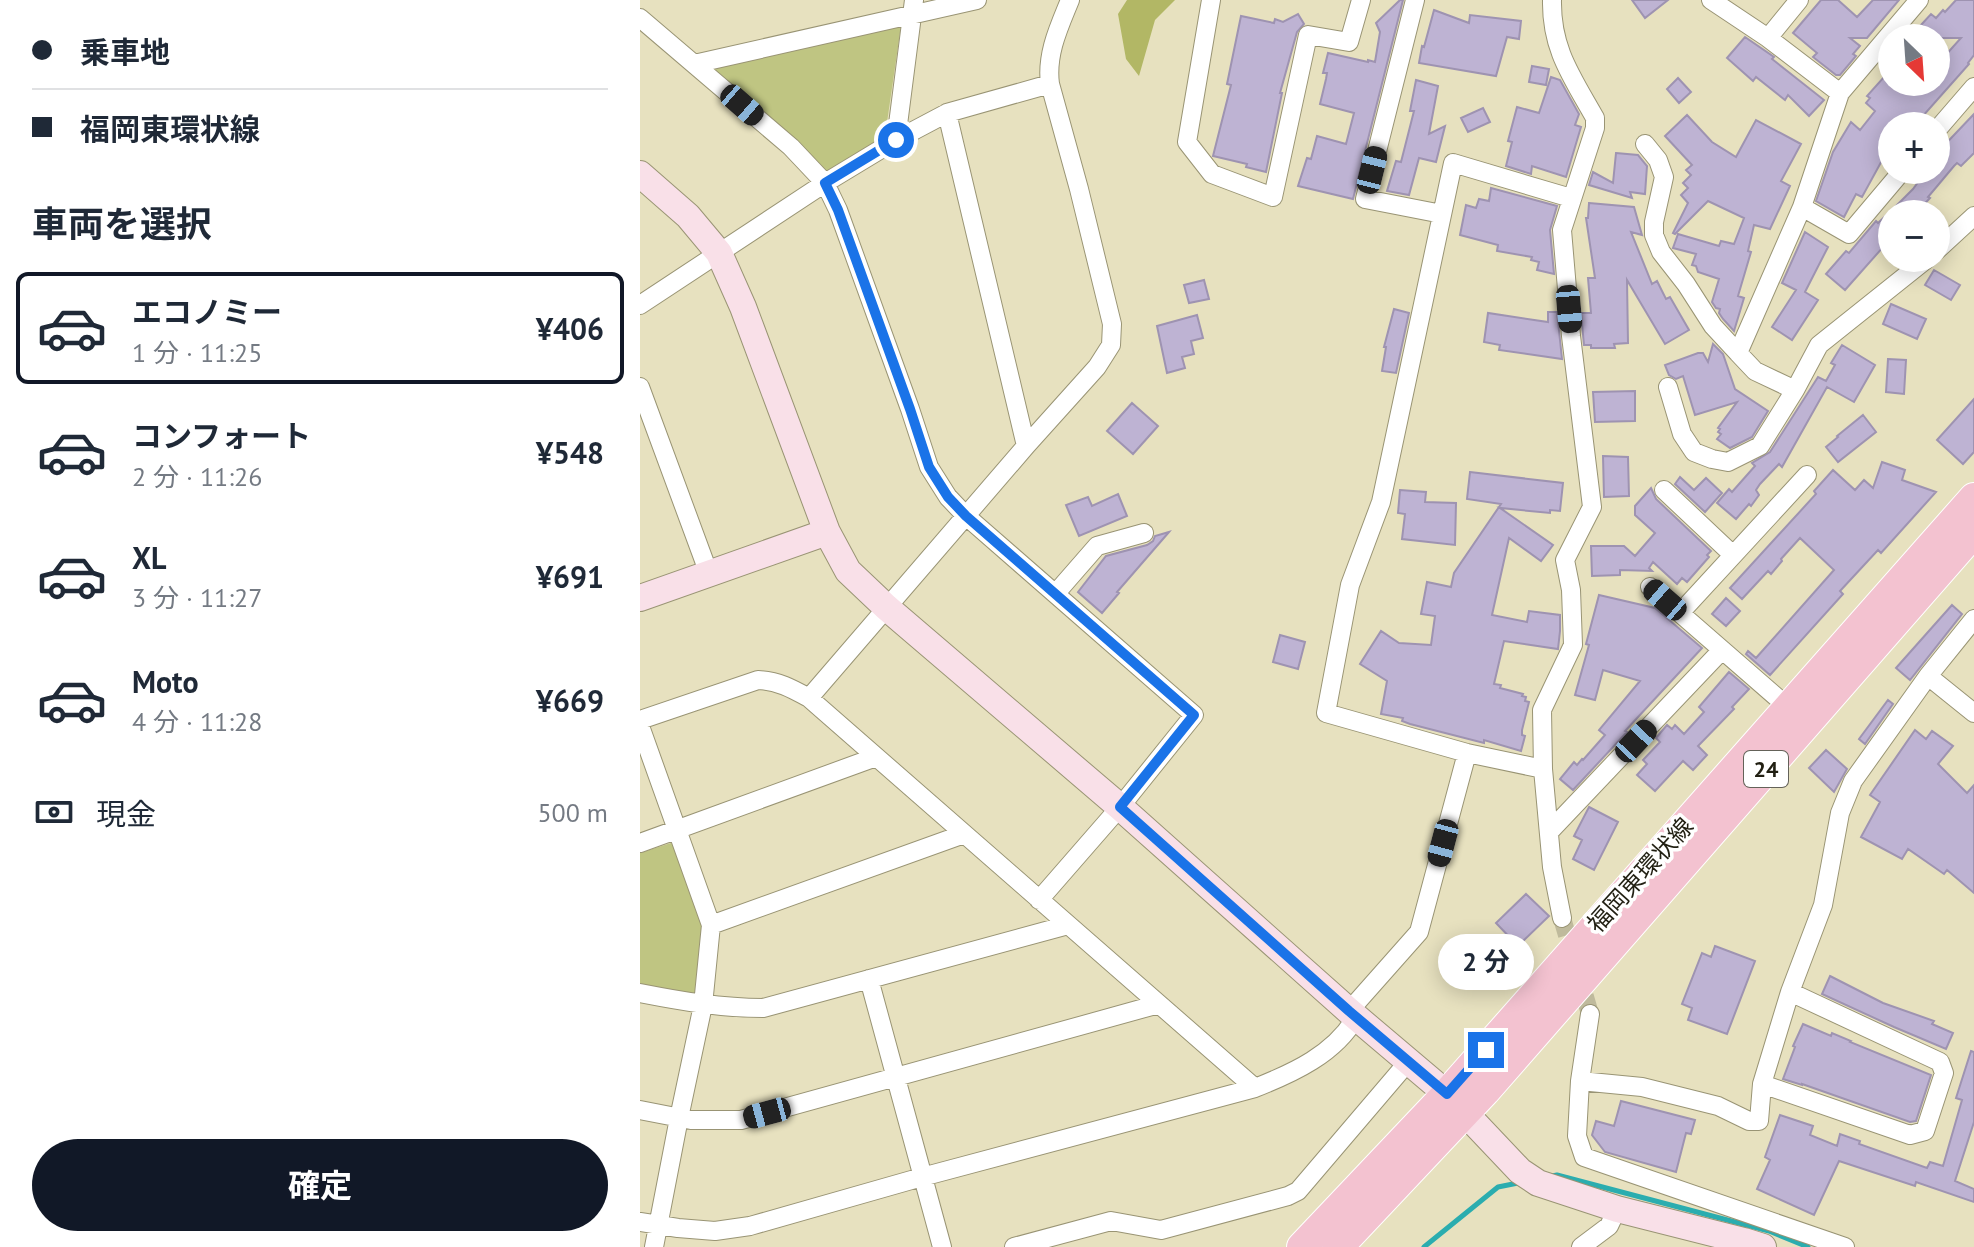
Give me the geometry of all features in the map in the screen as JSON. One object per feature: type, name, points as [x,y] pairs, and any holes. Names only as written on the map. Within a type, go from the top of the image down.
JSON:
[{"type":"main road","name":"福岡東環状線","points":[[1338,1247],[1789,708],[1973,510]]},
{"type":"main road","name":"福岡東環状線","points":[[1302,1247],[1456,1104],[1485,1091],[1973,510]]},
{"type":"street","points":[[694,64],[913,7],[977,0]]},
{"type":"street","points":[[809,698],[1097,367],[1111,345],[1112,324],[1048,69],[1052,48],[1070,0]]},
{"type":"street","points":[[1211,0],[1187,142],[1212,174],[1273,197],[1308,35],[1349,42],[1361,0]]},
{"type":"street","points":[[1415,0],[1365,199],[1442,214]]},
{"type":"street","points":[[1552,0],[1552,27],[1562,59],[1595,118],[1595,128],[1562,230],[1571,336],[1592,507],[1565,560],[1571,590],[1573,645],[1542,710],[1543,769],[1552,867],[1562,918]]},
{"type":"street","points":[[1711,0],[1768,38],[1840,93]]},
{"type":"street","points":[[1768,38],[1799,0]]},
{"type":"street","points":[[1738,353],[1802,207],[1840,93],[1919,0]]},
{"type":"street","points":[[896,140],[913,7]]},
{"type":"street","points":[[640,18],[791,147],[825,183],[838,210],[929,467],[948,497],[1194,715],[1039,900]]},
{"type":"street","points":[[640,305],[896,140],[947,113],[1050,84]]},
{"type":"street","points":[[1950,115],[1974,87]]},
{"type":"street","points":[[947,113],[1026,446]]},
{"type":"street","points":[[1645,144],[1658,160],[1664,177],[1654,222],[1654,235],[1661,252],[1713,326],[1755,371],[1795,390]]},
{"type":"street","points":[[1543,769],[1467,753],[1326,713],[1350,585],[1381,502],[1453,163],[1571,198]]},
{"type":"street","points":[[640,174],[688,216],[719,253],[743,307],[827,532],[848,571],[1456,1104],[1520,1171],[1538,1183],[1606,1205],[1763,1247]]},
{"type":"street","points":[[1802,207],[1849,234],[1891,184]]},
{"type":"street","points":[[1950,238],[1974,216]]},
{"type":"street","points":[[1668,387],[1682,434],[1694,452],[1728,462],[1760,446],[1819,345],[1910,272]]},
{"type":"street","points":[[640,387],[709,574]]},
{"type":"street","points":[[1680,613],[1807,475]]},
{"type":"street","points":[[1664,490],[1733,555]]},
{"type":"street","points":[[640,598],[827,532]]},
{"type":"street","points":[[1056,593],[1097,546],[1144,533]]},
{"type":"street","points":[[1650,587],[1789,708]]},
{"type":"street","points":[[1580,1081],[1642,1087],[1718,1106],[1749,1121],[1759,1121],[1762,1084],[1790,992],[1823,905],[1840,813],[1853,781],[1928,676],[1974,619]]},
{"type":"street","points":[[1550,831],[1721,651]]},
{"type":"street","points":[[1928,676],[1974,713]]},
{"type":"street","points":[[654,1247],[703,1005],[711,925],[640,723],[758,680],[775,681],[809,698],[1255,1088]]},
{"type":"street","points":[[640,1222],[715,1231],[750,1226],[1255,1088],[1293,1071],[1329,1049],[1350,1028],[1352,1014],[1419,932],[1467,753]]},
{"type":"street","points":[[640,843],[876,757]]},
{"type":"street","points":[[711,925],[964,834]]},
{"type":"street","points":[[640,993],[703,1005],[763,1008],[1068,925]]},
{"type":"street","points":[[869,979],[942,1247]]},
{"type":"street","points":[[1762,1084],[1910,1135],[1925,1131],[1944,1073],[1940,1062],[1790,992]]},
{"type":"street","points":[[640,1110],[691,1120],[741,1120],[1159,1004]]},
{"type":"street","points":[[1590,1014],[1580,1081],[1577,1136],[1584,1157],[1845,1247]]},
{"type":"street","points":[[1014,1247],[1111,1221],[1161,1230],[1288,1196],[1298,1191],[1408,1062]]},
{"type":"street","points":[[1581,1247],[1609,1226],[1606,1205]]},
{"type":"green space","points":[[1127,0],[1175,0],[1155,20],[1139,76],[1126,59],[1118,14]]},
{"type":"green space","points":[[901,26],[885,136],[827,175],[798,141],[713,69]]},
{"type":"green space","points":[[671,843],[677,848],[705,926],[696,994],[640,985],[640,853]]},
{"type":"building","points":[[1403,0],[1353,199],[1298,186],[1307,158],[1311,159],[1317,136],[1346,144],[1354,113],[1320,104],[1328,53],[1375,62],[1380,32],[1376,23]]},
{"type":"building","points":[[1632,0],[1668,0],[1645,18]]},
{"type":"building","points":[[1821,0],[1838,0],[1857,17],[1873,0],[1899,0],[1867,38],[1850,38],[1860,46],[1840,75],[1813,57],[1817,53],[1793,33]]},
{"type":"building","points":[[1956,0],[1974,0],[1974,55],[1950,85],[1950,50],[1961,38],[1950,38],[1950,24],[1922,24],[1931,14],[1936,18],[1943,10],[1945,12]]},
{"type":"building","points":[[1434,10],[1469,23],[1470,15],[1521,21],[1519,39],[1507,37],[1496,76],[1419,63]]},
{"type":"building","points":[[1298,14],[1304,24],[1297,32],[1280,93],[1266,172],[1213,156],[1231,85],[1227,84],[1241,16],[1274,23],[1275,19],[1283,22]]},
{"type":"building","points":[[1745,37],[1774,57],[1772,59],[1824,100],[1809,116],[1788,95],[1785,100],[1756,77],[1753,81],[1727,58]]},
{"type":"building","points":[[1532,66],[1549,69],[1546,85],[1529,82]]},
{"type":"building","points":[[1551,77],[1560,80],[1579,114],[1575,125],[1581,127],[1566,177],[1532,166],[1531,174],[1506,166],[1512,142],[1508,141],[1517,107],[1539,113]]},
{"type":"building","points":[[1678,78],[1691,92],[1679,103],[1667,89]]},
{"type":"building","points":[[1416,80],[1438,86],[1429,134],[1445,126],[1436,162],[1419,158],[1409,195],[1387,191],[1396,161],[1401,162],[1414,111],[1410,111]]},
{"type":"building","points":[[1878,84],[1878,96],[1941,96],[1926,112],[1878,112],[1878,168],[1862,197],[1856,194],[1844,217],[1816,201],[1833,152],[1851,122],[1860,130],[1875,111],[1866,103],[1870,98],[1867,96]]},
{"type":"building","points":[[1483,108],[1490,122],[1468,132],[1461,118]]},
{"type":"building","points":[[1974,114],[1974,153],[1961,166],[1957,163],[1950,171],[1950,139]]},
{"type":"building","points":[[1687,115],[1712,142],[1736,157],[1756,120],[1801,144],[1781,181],[1790,186],[1770,229],[1754,225],[1748,251],[1751,252],[1738,296],[1744,298],[1734,331],[1712,302],[1719,279],[1698,272],[1692,265],[1696,254],[1673,248],[1678,234],[1719,246],[1721,241],[1734,244],[1744,218],[1708,201],[1673,233],[1688,203],[1681,195],[1688,188],[1683,183],[1691,175],[1686,170],[1692,165],[1665,136]]},
{"type":"building","points":[[1616,153],[1638,155],[1647,166],[1645,194],[1630,192],[1632,198],[1589,185],[1593,172],[1613,183]]},
{"type":"building","points":[[1917,184],[1939,184],[1928,200],[1902,200]]},
{"type":"building","points":[[1491,188],[1557,206],[1550,230],[1554,274],[1537,270],[1539,262],[1531,260],[1532,257],[1497,251],[1498,245],[1460,235],[1466,205],[1476,208],[1479,199],[1489,201]]},
{"type":"building","points":[[1589,203],[1634,207],[1642,235],[1631,232],[1652,284],[1657,281],[1666,299],[1670,297],[1689,330],[1665,344],[1627,280],[1628,343],[1614,344],[1615,348],[1584,345],[1581,313],[1591,313],[1588,278],[1595,278],[1586,218]]},
{"type":"building","points":[[1876,221],[1878,253],[1845,290],[1826,274]]},
{"type":"building","points":[[1805,232],[1828,247],[1805,292],[1818,300],[1792,340],[1772,327],[1796,290],[1782,283]]},
{"type":"building","points":[[1933,272],[1937,272],[1960,285],[1951,300],[1925,285]]},
{"type":"building","points":[[1204,280],[1209,299],[1189,303],[1184,285]]},
{"type":"building","points":[[1891,304],[1926,319],[1917,339],[1883,324]]},
{"type":"building","points":[[1394,309],[1409,313],[1396,373],[1382,371],[1384,347]]},
{"type":"building","points":[[1548,312],[1557,312],[1562,359],[1499,350],[1500,345],[1484,342],[1488,313],[1548,322]]},
{"type":"building","points":[[1197,315],[1203,338],[1191,341],[1194,354],[1182,357],[1185,368],[1167,373],[1157,326]]},
{"type":"building","points":[[1713,344],[1723,354],[1735,389],[1768,411],[1752,437],[1730,448],[1717,439],[1721,434],[1718,428],[1737,402],[1695,415],[1683,376],[1676,379],[1669,375],[1665,365],[1698,353],[1703,353],[1708,362]]},
{"type":"building","points":[[1842,345],[1875,365],[1854,402],[1827,387],[1782,467],[1779,464],[1760,484],[1756,490],[1759,495],[1736,519],[1717,503],[1729,489],[1732,492],[1755,466],[1752,463],[1770,452],[1818,377],[1826,381],[1835,365],[1831,363]]},
{"type":"building","points":[[1888,359],[1906,360],[1904,394],[1886,392]]},
{"type":"building","points":[[1635,391],[1635,421],[1595,422],[1593,392]]},
{"type":"building","points":[[1974,399],[1974,452],[1963,464],[1937,440]]},
{"type":"building","points":[[1132,403],[1158,426],[1133,454],[1107,431]]},
{"type":"building","points":[[1863,415],[1876,432],[1838,462],[1826,447]]},
{"type":"building","points":[[1603,456],[1628,457],[1629,496],[1604,497]]},
{"type":"building","points":[[1882,462],[1905,470],[1902,480],[1936,492],[1881,553],[1878,550],[1840,591],[1843,594],[1770,675],[1746,654],[1748,651],[1756,658],[1834,570],[1800,538],[1771,574],[1768,571],[1742,599],[1730,588],[1816,494],[1814,491],[1833,470],[1855,490],[1864,480],[1873,488]]},
{"type":"building","points":[[1470,472],[1563,483],[1560,511],[1550,510],[1550,513],[1500,508],[1553,545],[1541,561],[1509,538],[1492,615],[1527,622],[1529,611],[1560,615],[1558,649],[1504,641],[1494,684],[1523,694],[1525,701],[1529,702],[1521,751],[1381,714],[1387,681],[1360,664],[1381,631],[1399,643],[1431,645],[1435,616],[1421,614],[1427,582],[1451,587],[1454,573],[1501,504],[1467,499]]},
{"type":"building","points":[[1680,477],[1694,490],[1706,478],[1722,493],[1705,512],[1675,484]]},
{"type":"building","points":[[1651,488],[1656,499],[1711,551],[1707,555],[1709,557],[1687,582],[1682,578],[1677,584],[1653,562],[1649,568],[1652,571],[1620,570],[1620,575],[1592,576],[1591,546],[1624,546],[1635,556],[1655,533],[1635,515],[1635,506]]},
{"type":"building","points":[[1400,490],[1426,492],[1425,502],[1456,503],[1455,545],[1402,539],[1405,514],[1398,513]]},
{"type":"building","points":[[1118,494],[1127,516],[1079,536],[1066,505],[1088,497],[1092,506]]},
{"type":"building","points":[[1169,532],[1102,613],[1078,592],[1106,556],[1147,545],[1155,536]]},
{"type":"building","points":[[1599,595],[1655,608],[1702,648],[1573,790],[1560,779],[1574,762],[1577,765],[1583,760],[1605,735],[1599,730],[1640,681],[1603,670],[1595,700],[1575,695]]},
{"type":"building","points":[[1726,598],[1740,611],[1726,626],[1712,614]]},
{"type":"building","points":[[1952,605],[1962,614],[1910,680],[1896,668]]},
{"type":"building","points":[[1280,635],[1305,642],[1298,669],[1273,662]]},
{"type":"building","points":[[1729,672],[1749,689],[1698,746],[1707,755],[1693,770],[1683,761],[1655,791],[1637,775],[1647,764],[1643,760],[1660,742],[1656,738],[1667,725],[1672,729],[1675,725],[1684,734],[1704,712],[1699,707]]},
{"type":"building","points":[[1888,700],[1893,704],[1865,744],[1859,739]]},
{"type":"building","points":[[1915,730],[1926,739],[1932,731],[1953,746],[1938,764],[1967,793],[1974,785],[1974,893],[1947,870],[1944,874],[1908,849],[1902,859],[1861,837],[1880,802],[1870,795]]},
{"type":"building","points":[[1826,750],[1847,769],[1834,792],[1809,768]]},
{"type":"building","points":[[1589,807],[1618,822],[1594,870],[1573,859],[1582,840],[1574,836]]},
{"type":"building","points":[[1526,894],[1549,916],[1518,946],[1496,923]]},
{"type":"building","points":[[1715,946],[1755,961],[1727,1034],[1688,1020],[1692,1008],[1682,1004],[1702,953],[1711,957]]},
{"type":"building","points":[[1830,976],[1883,1003],[1934,1021],[1932,1024],[1953,1033],[1946,1049],[1822,994]]},
{"type":"building","points":[[1803,1024],[1931,1075],[1916,1121],[1910,1122],[1783,1079]]},
{"type":"building","points":[[1971,1051],[1974,1052],[1974,1122],[1955,1181],[1974,1189],[1974,1202],[1839,1161],[1814,1215],[1757,1189],[1770,1160],[1765,1157],[1780,1115],[1813,1126],[1810,1135],[1837,1146],[1840,1134],[1927,1168],[1930,1162],[1943,1166],[1962,1100],[1956,1098]]},
{"type":"building","points":[[1621,1101],[1695,1120],[1691,1134],[1686,1133],[1676,1172],[1605,1152],[1592,1135],[1596,1121],[1614,1126]]},
{"type":"waterway","points":[[1552,1176],[1769,1231],[1808,1247]]},
{"type":"waterway","points":[[1424,1247],[1498,1187],[1518,1183]]},
{"type":"tunnel","points":[[1562,918],[1590,1014]]},
{"type":"route","points":[[896,140],[825,183],[838,210],[929,467],[948,497],[966,516],[1194,715],[1120,807],[1447,1094],[1486,1050]]}]
